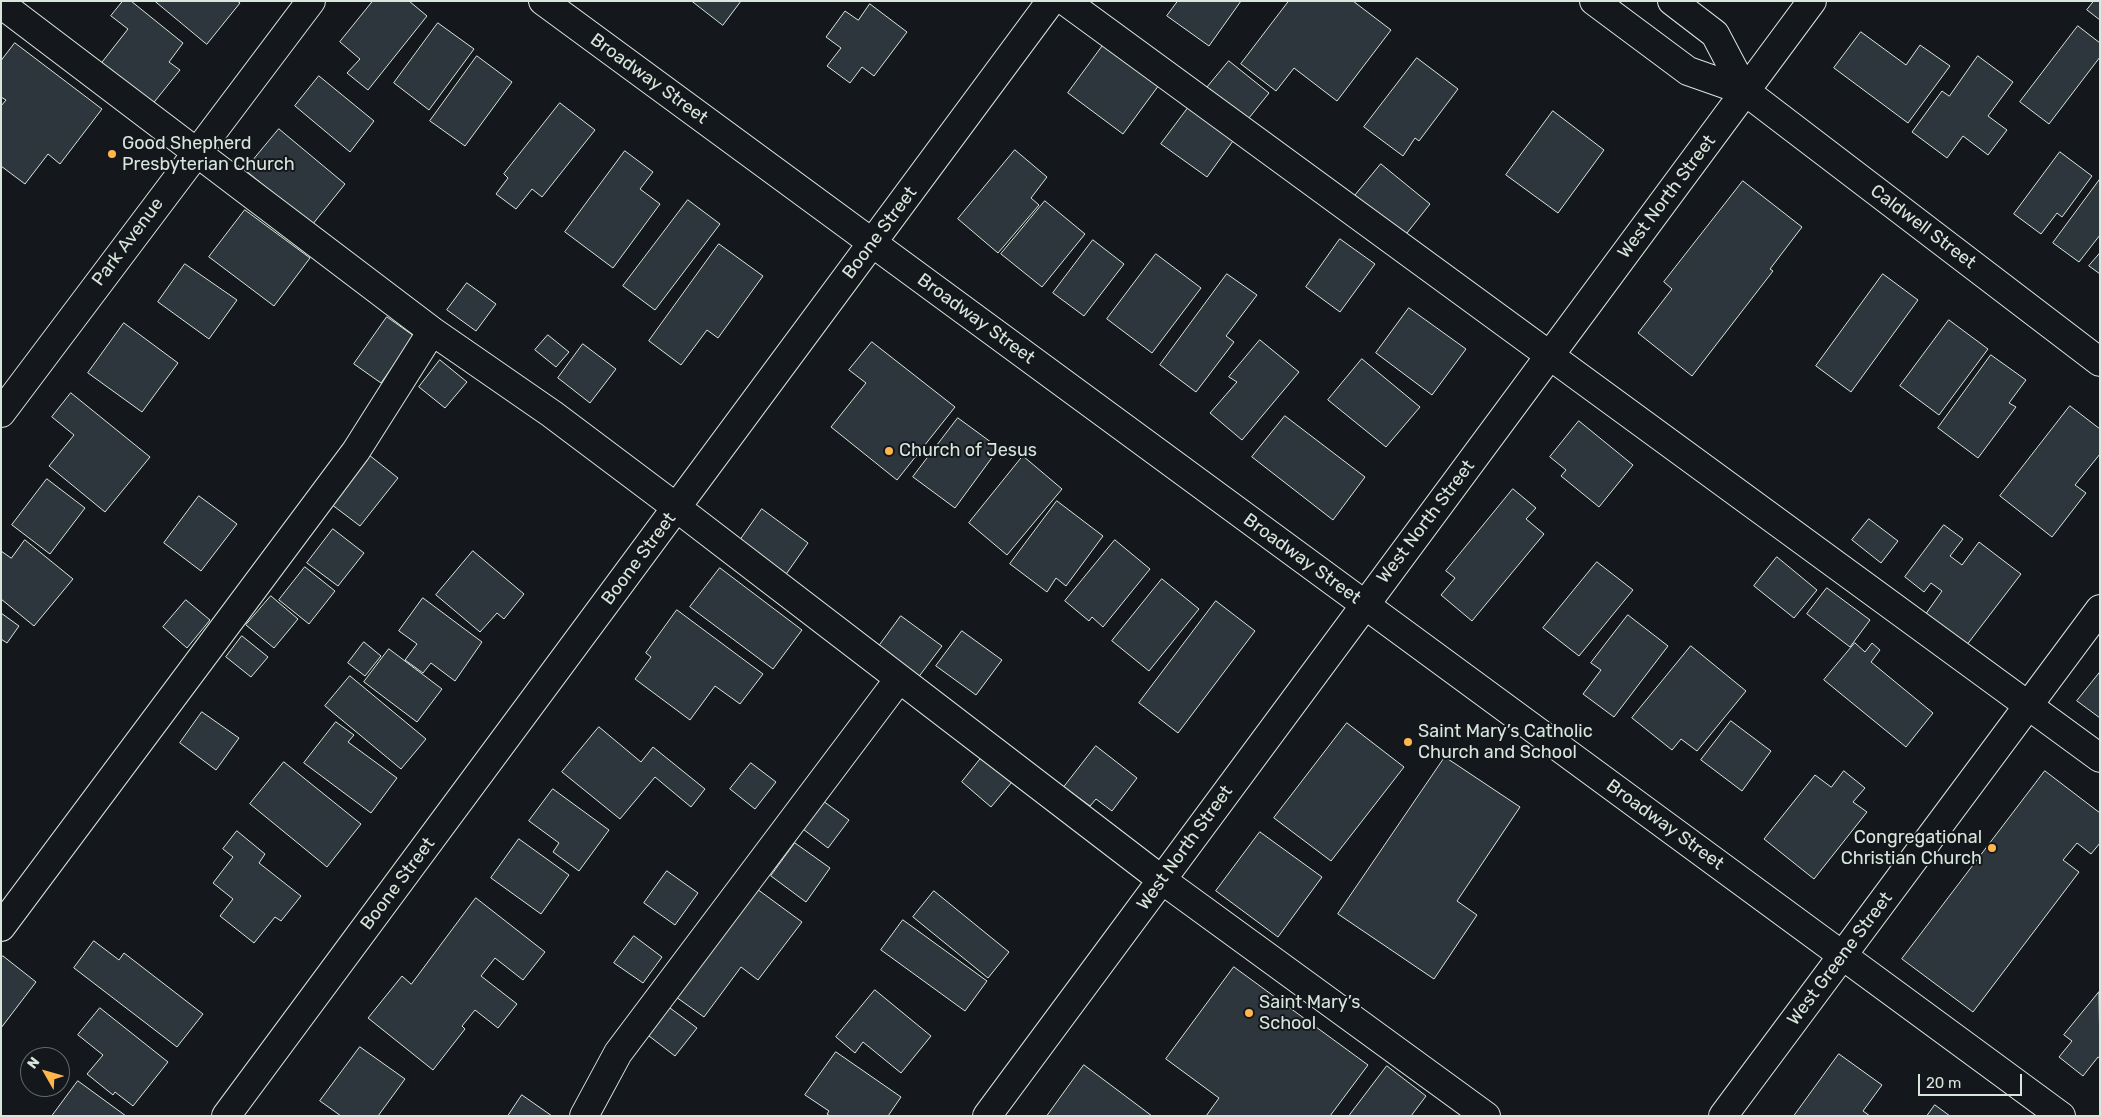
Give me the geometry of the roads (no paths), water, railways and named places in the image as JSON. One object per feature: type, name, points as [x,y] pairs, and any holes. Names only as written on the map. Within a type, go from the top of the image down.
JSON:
[{"type":"street","name":"Park Avenue","points":[[1,413],[311,1]]},
{"type":"street","name":"Broadway Street","points":[[543,1],[2061,1116]]},
{"type":"street","name":"Boone Street","points":[[226,1116],[1051,1]]},
{"type":"street","points":[[1065,1],[2029,704],[2100,758]]},
{"type":"street","name":"Caldwell Street","points":[[1594,1],[1688,71],[1745,91],[2100,362]]},
{"type":"street","name":"Caldwell Street","points":[[1672,1],[1715,34],[1745,91]]},
{"type":"street","name":"West North Street","points":[[987,1116],[1812,1]]},
{"type":"street","points":[[1,4],[432,331],[552,414],[677,508],[1162,880],[1486,1116]]},
{"type":"street","points":[[1,927],[356,451],[432,331]]},
{"type":"street","name":"West Greene Street","points":[[1724,1116],[2100,609]]},
{"type":"street","points":[[584,1116],[618,1053],[899,678]]},
{"type":"place","name":"Good Shepherd Presbyterian Church","points":[[112,154]]},
{"type":"place","name":"Church of Jesus","points":[[889,451]]},
{"type":"place","name":"Saint Mary’s Catholic Church and School","points":[[1408,742]]},
{"type":"place","name":"Congregational Christian Church","points":[[1992,848]]},
{"type":"place","name":"Saint Mary’s School","points":[[1249,1013]]}]
